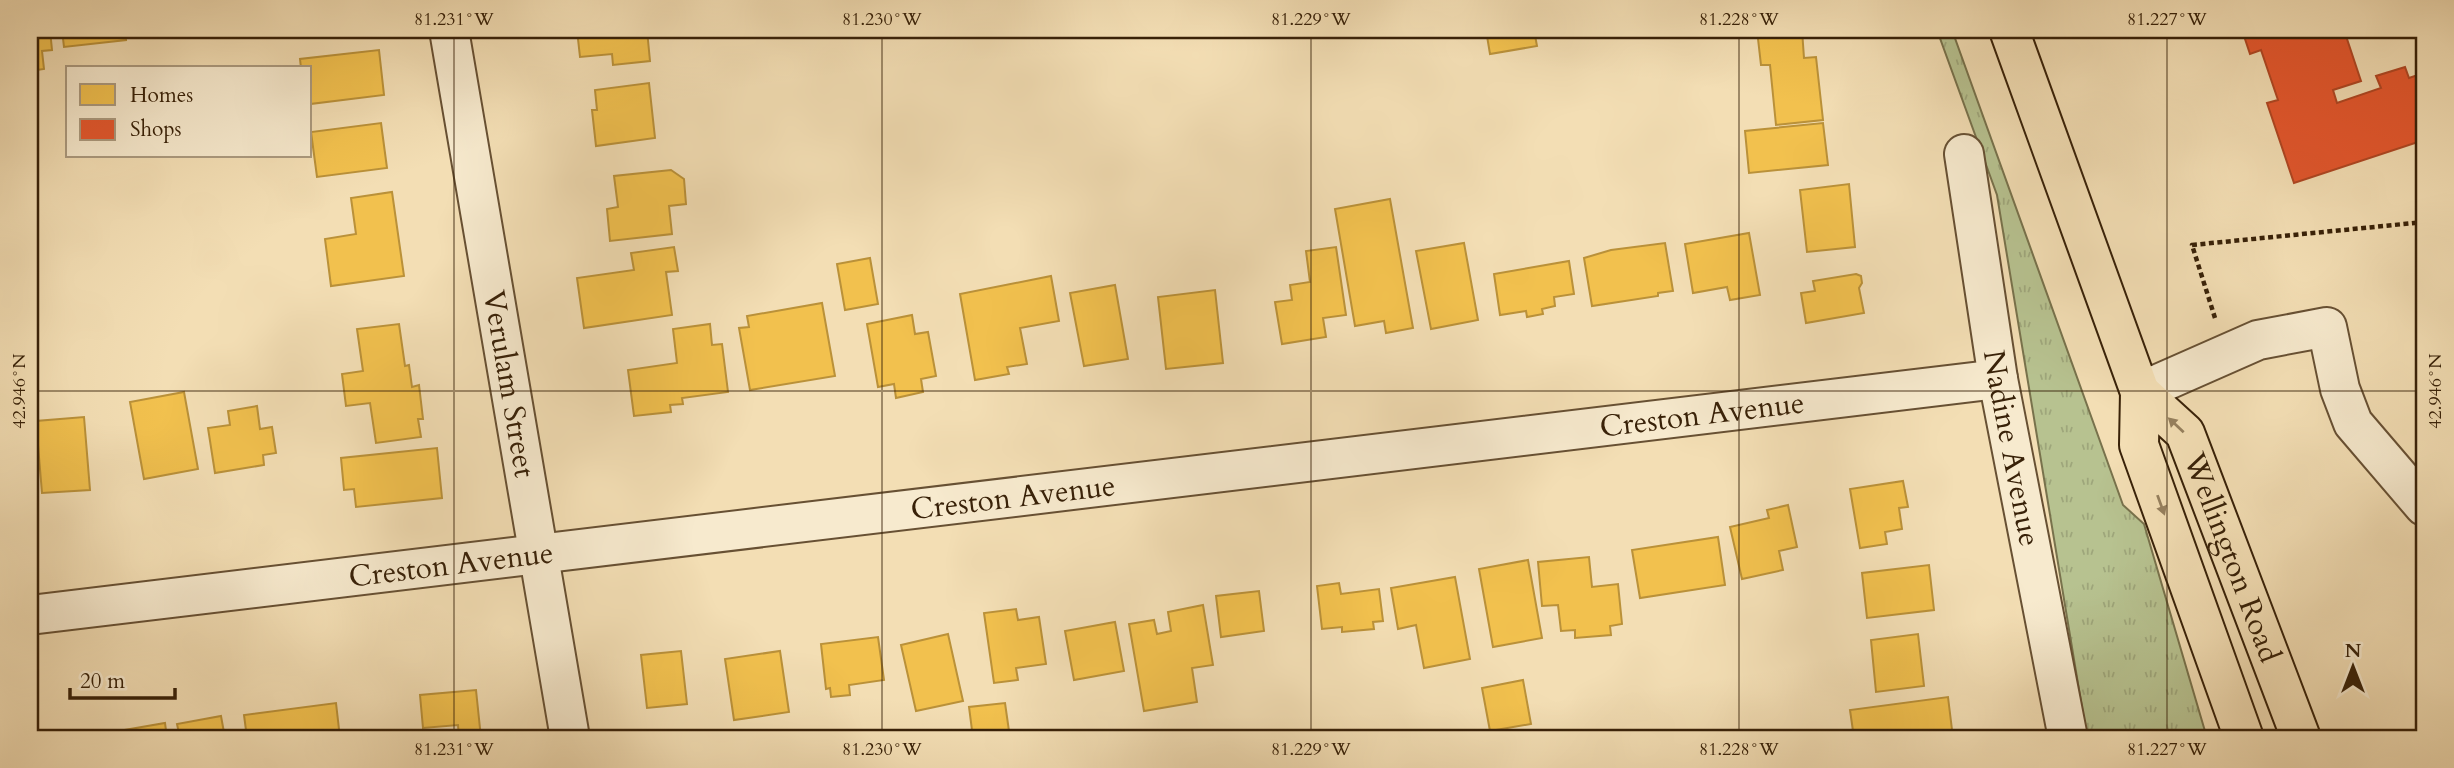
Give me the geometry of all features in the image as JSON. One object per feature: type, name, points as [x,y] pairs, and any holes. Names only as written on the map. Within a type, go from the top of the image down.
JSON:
[{"type":"main road","name":"Wellington Road","points":[[2010,30],[2140,392],[2139,445],[2245,738]]},
{"type":"main road","name":"Wellington Road","points":[[2140,392],[2185,433],[2301,738]]},
{"type":"street","name":"Verulam Street","points":[[449,30],[570,738]]},
{"type":"street","name":"Nadine Avenue","points":[[1964,154],[1998,379],[2068,738]]},
{"type":"street","points":[[2140,392],[2258,340],[2327,327],[2340,389],[2353,423],[2424,506]]},
{"type":"street","name":"Creston Avenue","points":[[30,615],[1998,379]]},
{"type":"path","points":[[2225,353],[2192,245],[2424,222]]},
{"type":"green space","points":[[1937,30],[1952,30],[2123,505],[2144,524],[2207,738],[2087,738],[1997,195]]},
{"type":"building: Homes","points":[[30,30],[50,30],[52,50],[42,51],[44,69],[30,71]]},
{"type":"building: Homes","points":[[62,30],[125,30],[126,40],[64,47]]},
{"type":"building: Homes","points":[[577,30],[647,30],[650,61],[613,65],[612,54],[580,57]]},
{"type":"building: Homes","points":[[1486,30],[1534,30],[1537,46],[1490,54]]},
{"type":"building: Homes","points":[[1757,30],[1802,30],[1804,58],[1816,57],[1823,120],[1776,125],[1770,65],[1761,65]]},
{"type":"building: Homes","points":[[379,50],[384,95],[312,104],[312,66],[301,66],[300,59]]},
{"type":"building: Homes","points":[[649,83],[655,138],[596,146],[592,110],[597,110],[595,90]]},
{"type":"building: Homes","points":[[381,123],[387,168],[317,177],[312,132]]},
{"type":"building: Homes","points":[[1823,123],[1828,165],[1749,173],[1745,131]]},
{"type":"building: Homes","points":[[671,170],[684,179],[686,204],[669,206],[672,234],[610,241],[607,209],[618,207],[614,176]]},
{"type":"building: Homes","points":[[1849,184],[1855,247],[1807,252],[1800,190]]},
{"type":"building: Homes","points":[[392,192],[404,276],[331,286],[325,239],[356,234],[351,198]]},
{"type":"building: Homes","points":[[1390,199],[1413,328],[1386,333],[1384,321],[1355,326],[1335,209]]},
{"type":"building: Homes","points":[[1749,233],[1760,295],[1730,300],[1727,287],[1693,293],[1685,244]]},
{"type":"building: Homes","points":[[1464,243],[1478,320],[1431,329],[1416,251]]},
{"type":"building: Homes","points":[[1665,243],[1673,291],[1658,293],[1658,296],[1592,306],[1584,258],[1611,250]]},
{"type":"building: Homes","points":[[674,247],[678,271],[666,272],[672,315],[584,328],[577,278],[634,270],[631,253]]},
{"type":"building: Homes","points":[[1336,247],[1346,315],[1323,318],[1326,337],[1282,344],[1275,302],[1292,300],[1290,285],[1310,282],[1306,251]]},
{"type":"building: Homes","points":[[870,258],[878,304],[845,310],[837,264]]},
{"type":"building: Homes","points":[[1569,261],[1574,294],[1554,297],[1555,306],[1542,309],[1543,314],[1527,317],[1526,311],[1500,315],[1494,274]]},
{"type":"building: Homes","points":[[1856,274],[1861,276],[1862,283],[1859,288],[1864,313],[1806,323],[1801,293],[1815,291],[1813,281]]},
{"type":"building: Homes","points":[[1051,276],[1059,321],[1020,328],[1027,364],[1007,367],[1009,374],[975,380],[960,294]]},
{"type":"building: Homes","points":[[1115,285],[1128,359],[1084,366],[1070,293]]},
{"type":"building: Homes","points":[[1215,290],[1223,363],[1166,369],[1158,297]]},
{"type":"building: Homes","points":[[822,303],[835,376],[750,390],[739,328],[749,327],[747,316]]},
{"type":"building: Homes","points":[[912,315],[915,334],[928,332],[936,376],[921,379],[923,392],[896,398],[894,384],[878,387],[867,324]]},
{"type":"building: Homes","points":[[399,324],[405,366],[409,365],[412,387],[419,385],[423,419],[418,419],[421,437],[376,443],[370,403],[346,406],[342,374],[363,371],[357,329]]},
{"type":"building: Homes","points":[[710,324],[712,345],[722,344],[728,392],[682,398],[683,404],[670,405],[671,412],[634,416],[628,370],[677,363],[673,329]]},
{"type":"building: Homes","points":[[184,392],[198,469],[144,479],[130,402]]},
{"type":"building: Homes","points":[[257,406],[260,429],[272,427],[276,453],[263,455],[264,465],[215,473],[208,428],[230,425],[228,411]]},
{"type":"building: Homes","points":[[84,417],[90,490],[42,493],[36,421]]},
{"type":"building: Homes","points":[[437,448],[442,498],[356,507],[354,489],[344,490],[341,458]]},
{"type":"building: Homes","points":[[1903,481],[1908,507],[1899,508],[1902,529],[1885,532],[1887,544],[1860,548],[1850,489]]},
{"type":"building: Homes","points":[[1788,505],[1797,547],[1779,551],[1783,570],[1742,579],[1730,527],[1769,518],[1767,510]]},
{"type":"building: Homes","points":[[1718,537],[1725,585],[1640,598],[1632,550]]},
{"type":"building: Homes","points":[[1589,557],[1592,587],[1618,584],[1622,624],[1610,626],[1611,635],[1575,638],[1575,630],[1561,631],[1558,605],[1542,606],[1538,562]]},
{"type":"building: Homes","points":[[1528,560],[1542,638],[1493,647],[1479,569]]},
{"type":"building: Homes","points":[[1929,565],[1934,610],[1867,618],[1862,573]]},
{"type":"building: Homes","points":[[1455,577],[1470,659],[1424,668],[1416,625],[1398,629],[1391,588]]},
{"type":"building: Homes","points":[[1339,583],[1341,594],[1379,589],[1383,621],[1373,622],[1374,629],[1342,632],[1342,627],[1322,629],[1317,586]]},
{"type":"building: Homes","points":[[1259,591],[1264,631],[1221,637],[1216,596]]},
{"type":"building: Homes","points":[[1203,605],[1213,665],[1192,668],[1197,702],[1144,711],[1129,624],[1154,620],[1157,634],[1171,631],[1168,612]]},
{"type":"building: Homes","points":[[1016,609],[1018,620],[1039,617],[1046,664],[1016,668],[1018,680],[994,683],[984,613]]},
{"type":"building: Homes","points":[[1115,622],[1124,671],[1074,680],[1065,631]]},
{"type":"building: Homes","points":[[948,634],[963,701],[916,711],[901,645]]},
{"type":"building: Homes","points":[[1918,634],[1924,686],[1876,692],[1871,640]]},
{"type":"building: Homes","points":[[878,637],[884,680],[849,685],[850,695],[831,697],[830,688],[826,689],[821,644]]},
{"type":"building: Homes","points":[[681,651],[687,704],[647,708],[641,655]]},
{"type":"building: Homes","points":[[780,651],[789,712],[734,720],[725,659]]},
{"type":"building: Homes","points":[[1523,680],[1531,724],[1490,731],[1482,688]]},
{"type":"building: Homes","points":[[476,690],[481,738],[459,738],[458,725],[423,728],[420,695]]},
{"type":"building: Homes","points":[[1948,697],[1953,738],[1854,738],[1850,710]]},
{"type":"building: Homes","points":[[336,703],[340,738],[247,738],[244,715]]},
{"type":"building: Homes","points":[[1005,703],[1010,738],[973,738],[969,707]]},
{"type":"building: Homes","points":[[221,716],[225,738],[180,738],[177,724]]},
{"type":"building: Homes","points":[[165,723],[167,738],[102,738],[101,734]]},
{"type":"building: Homes","points":[[94,735],[94,738],[68,738]]},
{"type":"building: Shops","points":[[2242,30],[2344,30],[2361,81],[2333,90],[2337,103],[2381,88],[2376,76],[2405,67],[2409,78],[2424,73],[2424,140],[2294,183],[2267,103],[2278,100],[2261,50],[2250,54]]}]
